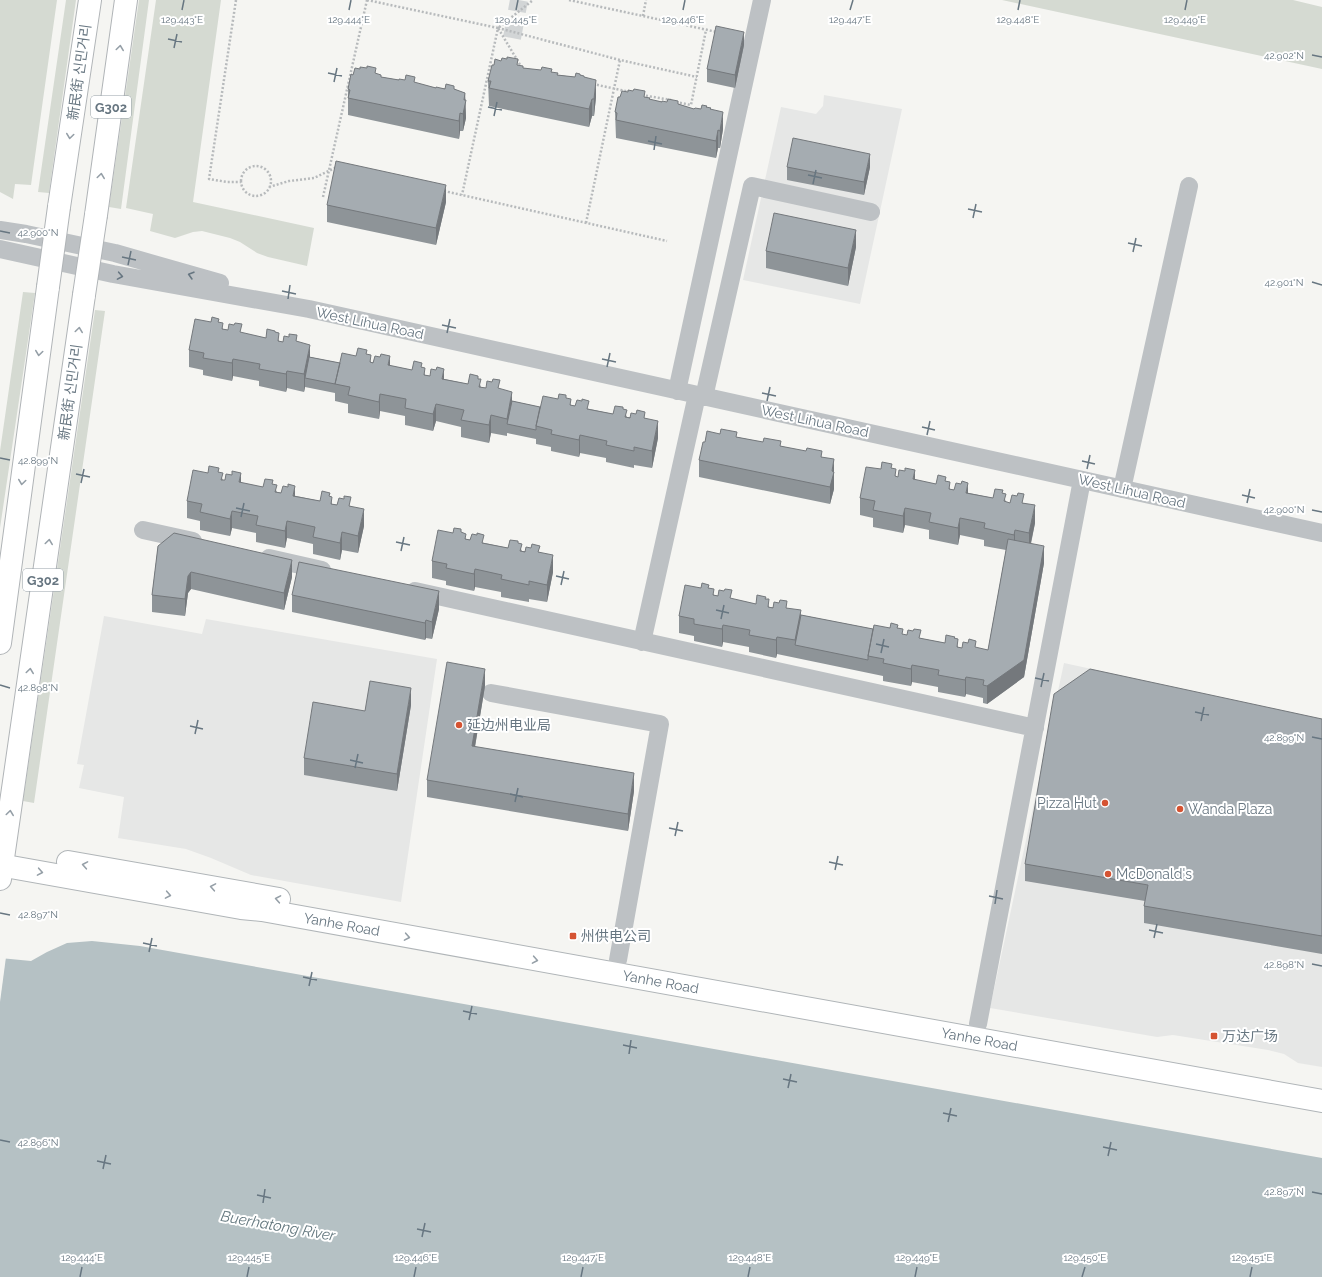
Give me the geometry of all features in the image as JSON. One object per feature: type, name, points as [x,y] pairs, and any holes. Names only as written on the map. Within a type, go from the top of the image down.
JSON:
[{"type":"main road","name":"新民街 신민거리","points":[[0,643],[59,207],[90,0]]},
{"type":"main road","name":"新民街 신민거리","points":[[1,862],[126,0]]},
{"type":"main road","name":"Yanhe Road","points":[[1,862],[618,960],[1322,1085]]},
{"type":"main road","name":"Yanhe Road","points":[[1,862],[234,907],[262,910],[1322,1101]]},
{"type":"street","points":[[677,391],[762,0]]},
{"type":"street","points":[[642,642],[752,186],[871,212]]},
{"type":"street","points":[[1122,489],[1189,186]]},
{"type":"street","name":"West Lihua Road","points":[[0,230],[115,253],[309,309]]},
{"type":"street","name":"West Lihua Road","points":[[0,249],[112,274],[309,309],[1322,533]]},
{"type":"street","points":[[978,1024],[1082,480]]},
{"type":"street","points":[[143,530],[205,544]]},
{"type":"street","points":[[252,555],[338,574]]},
{"type":"street","points":[[400,588],[1035,728]]},
{"type":"street","points":[[491,693],[660,724],[618,960]]},
{"type":"path","points":[[236,0],[209,179],[241,182]]},
{"type":"path","points":[[323,197],[367,0],[498,28],[620,60],[696,77]]},
{"type":"path","points":[[462,195],[498,28],[533,0]]},
{"type":"path","points":[[569,0],[721,33]]},
{"type":"path","points":[[643,16],[646,0]]},
{"type":"path","points":[[498,28],[524,70],[517,68]]},
{"type":"path","points":[[592,84],[690,105],[706,30]]},
{"type":"path","points":[[586,223],[620,60]]},
{"type":"path","points":[[490,63],[497,64]]},
{"type":"path","points":[[269,187],[269,173],[262,167],[258,166],[248,168],[242,175],[241,182],[244,189],[252,195],[262,194],[269,187],[289,181],[314,178],[329,170],[339,167]]},
{"type":"path","points":[[439,190],[667,241]]},
{"type":"shaded area","points":[[0,0],[57,0],[31,185],[15,184],[13,199],[0,192]]},
{"type":"shaded area","points":[[66,0],[76,0],[49,193],[38,192]]},
{"type":"shaded area","points":[[139,0],[149,0],[121,209],[109,207]]},
{"type":"shaded area","points":[[156,0],[221,0],[193,202],[314,228],[307,266],[268,257],[257,253],[240,242],[230,238],[202,231],[193,232],[175,238],[150,231],[153,214],[126,208]]},
{"type":"shaded area","points":[[1002,0],[1293,0],[1322,7],[1322,69]]},
{"type":"shaded area","points":[[824,95],[902,109],[860,304],[743,280],[781,107],[816,114],[823,106]]},
{"type":"shaded area","points":[[23,292],[35,293],[0,528],[0,451]]},
{"type":"shaded area","points":[[95,310],[105,311],[34,803],[23,801]]},
{"type":"shaded area","points":[[104,616],[202,634],[206,619],[437,659],[401,902],[251,875],[186,849],[118,838],[124,797],[79,788],[84,765],[77,764]]},
{"type":"shaded area","points":[[1064,663],[1322,719],[1322,1067],[1298,1063],[1284,1054],[1268,1050],[1173,1035],[1157,1037],[990,1008]]},
{"type":"water","name":"Buerhatong River","points":[[92,941],[140,946],[1322,1158],[1322,1277],[0,1277],[0,958],[31,961],[67,943]]},
{"type":"pier","points":[[0,956],[6,957],[0,1002]]},
{"type":"building","points":[[716,26],[744,32],[735,75],[707,69]]},
{"type":"building","points":[[507,57],[518,59],[517,65],[523,66],[523,68],[541,70],[542,67],[552,69],[551,72],[558,73],[557,75],[575,77],[576,73],[596,80],[594,99],[592,99],[589,109],[489,88],[491,81],[488,81],[495,59],[501,61],[502,58],[507,59]]},
{"type":"building","points":[[367,66],[376,68],[375,73],[381,75],[381,77],[405,80],[406,75],[415,77],[414,82],[436,88],[445,89],[446,84],[454,86],[454,89],[465,93],[464,100],[466,100],[463,114],[460,113],[459,121],[348,98],[351,74],[353,75],[355,68],[367,68]]},
{"type":"building","points":[[634,89],[645,91],[644,97],[650,98],[649,99],[667,102],[668,99],[678,101],[678,104],[694,109],[701,109],[702,105],[711,108],[710,109],[723,112],[720,131],[718,130],[716,141],[616,120],[617,113],[615,112],[618,97],[620,97],[622,91],[628,92],[628,90],[633,91]]},
{"type":"building","points":[[793,138],[870,154],[864,182],[787,167]]},
{"type":"building","points":[[336,161],[446,185],[436,228],[327,205]]},
{"type":"building","points":[[774,213],[856,230],[848,268],[766,251]]},
{"type":"building","points":[[212,317],[219,319],[218,322],[223,323],[222,329],[228,330],[229,324],[242,324],[240,332],[266,338],[267,329],[275,331],[279,333],[278,341],[283,342],[284,336],[289,337],[289,334],[297,335],[296,341],[310,345],[304,374],[287,371],[286,374],[259,369],[260,364],[233,359],[232,363],[203,358],[204,353],[189,350],[195,319],[211,322]]},
{"type":"building","points":[[358,348],[367,350],[366,354],[371,355],[370,362],[373,363],[375,356],[380,357],[381,354],[390,356],[388,365],[412,370],[414,361],[422,363],[421,367],[425,368],[424,375],[430,376],[431,369],[436,370],[437,367],[444,369],[442,379],[468,384],[470,374],[478,376],[478,379],[481,379],[479,387],[486,388],[487,381],[492,382],[493,379],[500,380],[498,388],[512,392],[507,419],[491,415],[489,425],[461,420],[464,410],[436,404],[433,414],[405,408],[406,399],[380,394],[379,402],[348,395],[350,387],[335,384],[342,353],[356,356]]},
{"type":"building","points":[[309,357],[340,363],[335,384],[305,378]]},
{"type":"building","points":[[559,394],[566,395],[566,398],[571,399],[570,405],[575,406],[577,400],[582,401],[582,399],[589,401],[587,409],[613,414],[615,406],[623,407],[623,409],[627,410],[625,417],[630,418],[631,413],[636,414],[637,410],[645,412],[644,418],[658,421],[652,451],[634,447],[634,451],[606,445],[607,441],[580,435],[579,440],[551,434],[552,430],[536,426],[543,396],[558,399]]},
{"type":"building","points":[[512,401],[540,407],[536,430],[507,424]]},
{"type":"building","points":[[721,429],[737,432],[736,437],[763,442],[764,438],[781,441],[780,446],[806,451],[807,448],[822,451],[821,457],[834,459],[832,471],[834,472],[830,487],[699,460],[707,431],[720,434]]},
{"type":"building","points":[[882,462],[892,464],[891,468],[896,469],[895,476],[898,477],[899,470],[905,471],[905,468],[915,470],[913,479],[936,484],[938,475],[946,477],[945,481],[950,482],[949,489],[954,490],[956,483],[961,484],[962,481],[968,483],[966,493],[993,498],[995,489],[1003,490],[1002,493],[1006,494],[1004,501],[1010,503],[1012,495],[1017,496],[1018,493],[1024,494],[1022,503],[1035,505],[1029,533],[1015,530],[1014,535],[984,528],[985,523],[960,518],[958,528],[929,522],[931,513],[905,508],[903,516],[873,510],[875,501],[860,498],[866,467],[881,469]]},
{"type":"building","points":[[209,466],[219,468],[218,472],[223,473],[221,480],[225,480],[226,474],[232,475],[232,471],[241,473],[239,482],[263,487],[265,479],[273,480],[272,484],[277,485],[275,492],[281,493],[283,486],[288,487],[288,484],[295,486],[293,496],[320,501],[322,491],[330,493],[329,496],[332,497],[331,504],[337,505],[339,498],[344,499],[344,496],[351,497],[349,506],[364,509],[358,536],[342,532],[340,543],[313,537],[315,527],[287,521],[285,531],[256,525],[258,516],[232,511],[230,519],[200,512],[202,504],[187,501],[193,470],[208,473]]},
{"type":"building","points":[[454,528],[461,529],[461,532],[466,534],[465,539],[470,540],[472,534],[477,535],[477,533],[484,535],[482,543],[508,548],[510,540],[518,541],[518,543],[522,544],[520,551],[525,552],[526,547],[531,548],[532,544],[540,546],[538,552],[553,555],[547,585],[529,581],[529,585],[501,579],[502,575],[475,569],[474,574],[446,568],[447,564],[432,561],[438,530],[453,533]]},
{"type":"building","points":[[174,533],[292,560],[284,593],[191,572],[188,576],[185,599],[152,595],[158,546]]},
{"type":"building","points":[[1008,539],[1044,546],[1024,660],[987,686],[983,685],[984,680],[966,677],[965,680],[938,675],[939,670],[912,665],[911,669],[883,663],[884,659],[868,656],[874,625],[890,628],[891,623],[898,625],[897,628],[903,629],[902,634],[907,635],[908,630],[921,630],[919,638],[945,643],[946,635],[955,637],[954,638],[958,639],[957,647],[962,648],[963,642],[968,643],[969,639],[976,641],[975,647],[988,650]]},
{"type":"building","points":[[299,562],[439,591],[432,622],[426,620],[425,623],[292,595]]},
{"type":"building","points":[[702,583],[709,585],[708,588],[714,589],[713,595],[718,596],[719,590],[732,590],[730,598],[756,604],[757,595],[766,597],[765,599],[769,599],[768,607],[773,608],[774,602],[779,603],[780,600],[787,601],[786,608],[801,610],[795,640],[777,637],[776,640],[749,635],[750,630],[723,625],[722,629],[694,624],[694,619],[679,616],[685,585],[701,588]]},
{"type":"building","points":[[801,615],[873,629],[868,660],[795,645]]},
{"type":"building","name":"延边州电业局","points":[[447,662],[485,669],[472,746],[634,773],[628,814],[427,780]]},
{"type":"building","name":"Wanda Plaza","points":[[1090,669],[1322,719],[1322,936],[1144,906],[1148,885],[1025,864],[1054,694]]},
{"type":"building","points":[[370,681],[411,688],[397,774],[304,758],[313,702],[365,711]]},
{"type":"tunnel","points":[[512,38],[519,0]]},
{"type":"place","name":"延边州电业局","points":[[459,725]]},
{"type":"place","name":"Pizza Hut","points":[[1105,803]]},
{"type":"place","name":"Wanda Plaza","points":[[1180,809]]},
{"type":"place","name":"McDonald's","points":[[1108,874]]},
{"type":"place","name":"州供电公司","points":[[573,936]]},
{"type":"place","name":"万达广场","points":[[1214,1036]]}]
